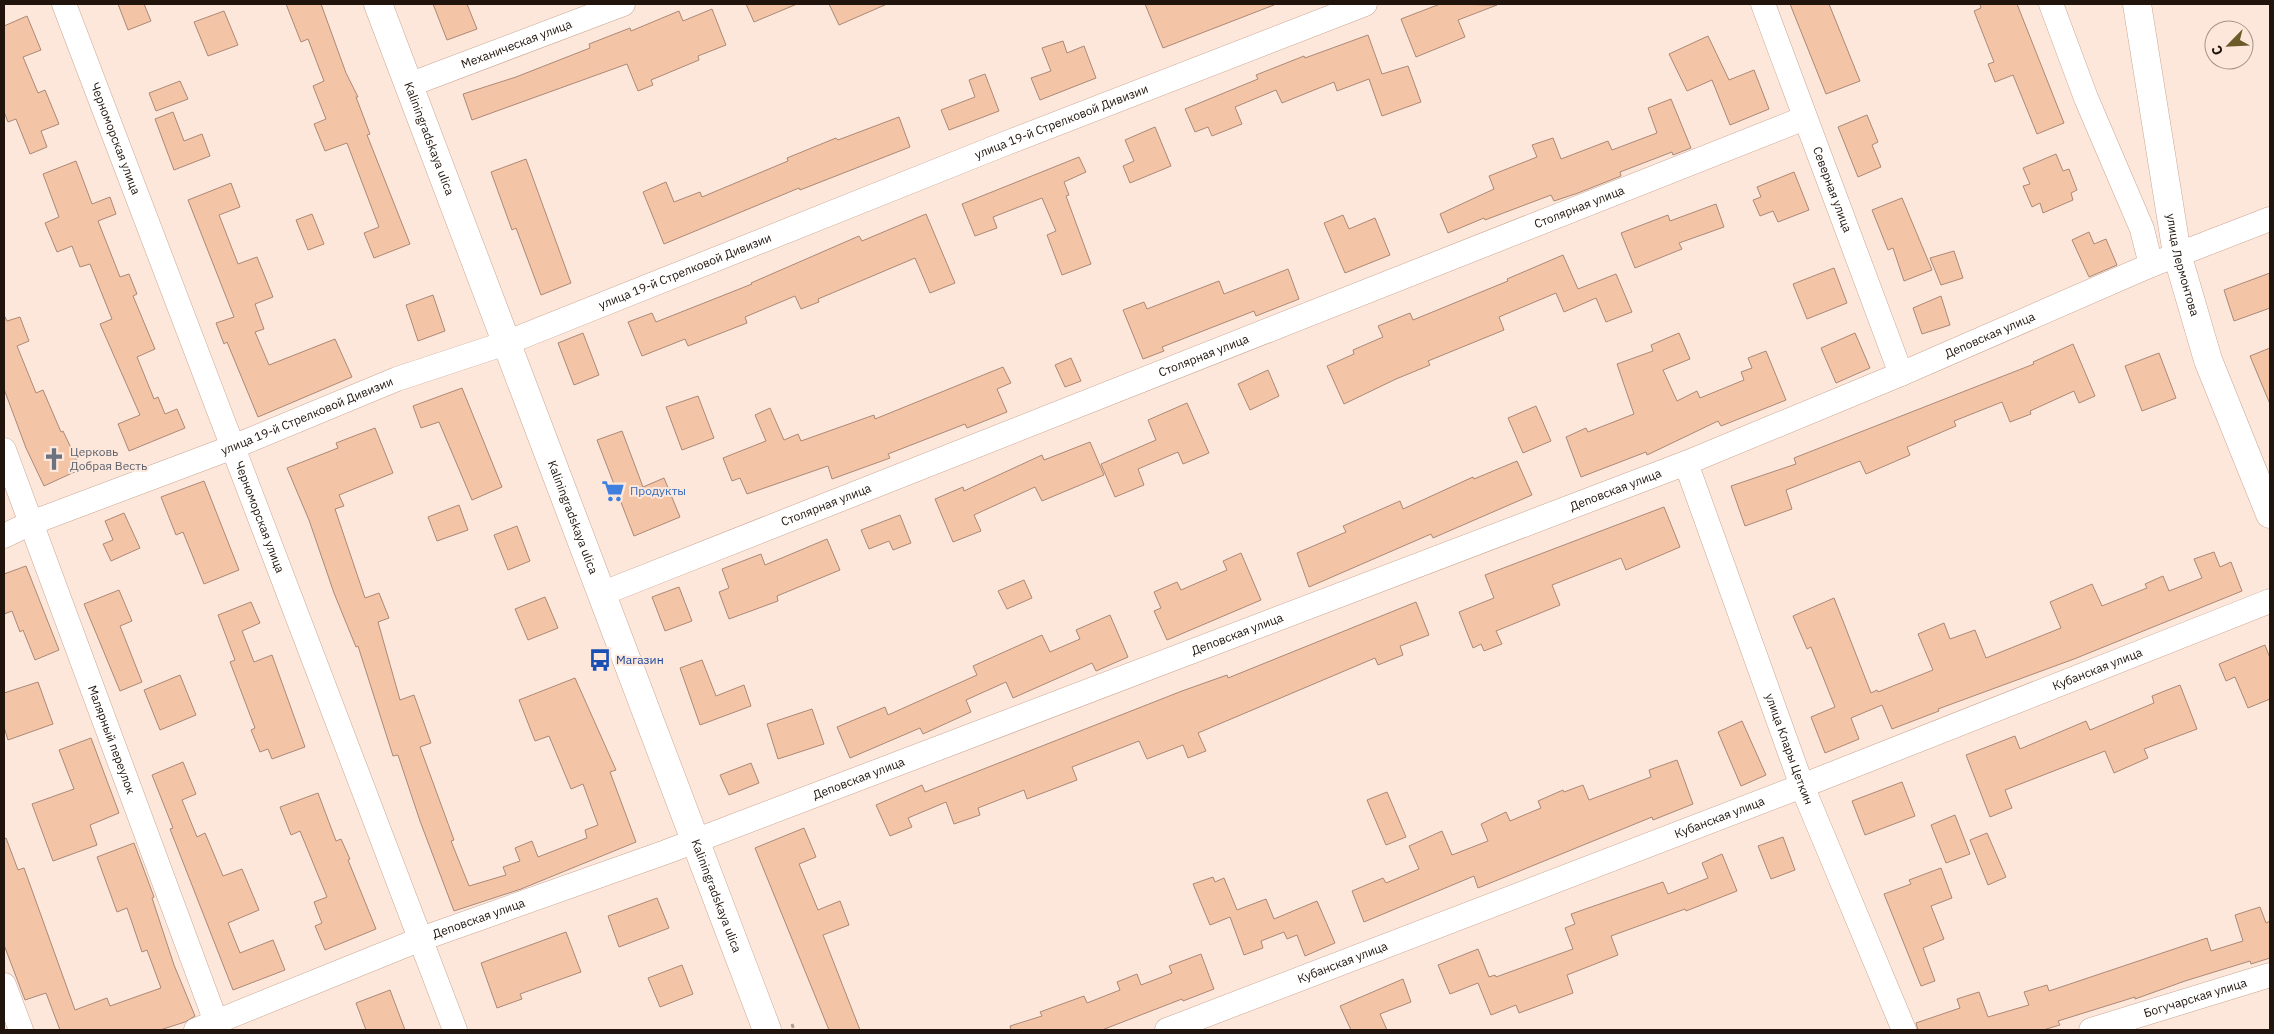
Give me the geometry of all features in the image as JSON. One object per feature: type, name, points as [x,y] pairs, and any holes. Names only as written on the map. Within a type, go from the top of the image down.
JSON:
[{"type":"main road","name":"Kaliningradskaya ulica","points":[[378,4],[766,1030]]},
{"type":"main road","name":"улица Лермонтова","points":[[2137,4],[2177,254],[2208,360],[2270,514]]},
{"type":"street","name":"Черноморская улица","points":[[64,4],[455,1030]]},
{"type":"street","name":"Механическая улица","points":[[410,85],[623,4]]},
{"type":"street","name":"улица 19-й Стрелковой Дивизии","points":[[4,536],[31,523],[233,447],[397,379],[506,343],[1004,144],[1365,4]]},
{"type":"street","name":"Северная улица","points":[[1763,4],[1901,374]]},
{"type":"street","points":[[2051,4],[2086,98],[2142,229],[2151,265]]},
{"type":"street","name":"Столярная улица","points":[[601,594],[1805,118]]},
{"type":"street","name":"Деповская улица","points":[[210,1028],[421,939],[695,841],[1686,463],[1901,374],[2177,254],[2270,218]]},
{"type":"street","name":"Малярный переулок","points":[[4,450],[210,1028]]},
{"type":"street","name":"улица Клары Цеткин","points":[[1686,463],[1802,786],[1904,1030]]},
{"type":"street","name":"Кубанская улица","points":[[1167,1030],[1802,786],[2270,601]]},
{"type":"street","name":"Богучарская улица","points":[[2091,1030],[2270,975]]},
{"type":"street","points":[[4,986],[21,1030]]},
{"type":"building","points":[[118,4],[144,4],[151,21],[128,30]]},
{"type":"building","points":[[286,4],[321,4],[346,73],[358,97],[356,97],[370,134],[367,135],[410,244],[374,258],[364,233],[379,227],[347,143],[325,151],[314,124],[326,119],[313,86],[324,81],[308,39],[301,42]]},
{"type":"building","points":[[433,4],[467,4],[477,29],[447,40]]},
{"type":"building","points":[[746,4],[797,4],[754,22]]},
{"type":"building","points":[[829,4],[887,4],[839,25]]},
{"type":"building","points":[[1145,4],[1274,4],[1274,5],[1163,48]]},
{"type":"building","points":[[1440,4],[1497,5],[1458,20],[1465,37],[1416,57],[1401,19]]},
{"type":"building","points":[[1790,4],[1829,4],[1860,81],[1826,94]]},
{"type":"building","points":[[1980,4],[2017,4],[2064,123],[2037,134],[2013,75],[1995,82],[1988,64],[1994,62],[1974,11],[1981,8]]},
{"type":"building","points":[[712,9],[726,45],[698,56],[699,60],[651,80],[653,85],[638,91],[627,64],[472,120],[463,94],[516,77],[590,48],[589,44],[630,28],[631,31],[679,11],[683,21]]},
{"type":"building","points":[[224,11],[238,45],[208,56],[194,22]]},
{"type":"building","points":[[27,16],[41,50],[23,57],[38,93],[45,90],[59,124],[41,131],[47,147],[30,154],[16,119],[8,122],[4,112],[4,26]]},
{"type":"building","points":[[1368,35],[1382,74],[1408,66],[1421,102],[1382,116],[1369,79],[1337,91],[1334,82],[1282,103],[1276,90],[1235,107],[1242,124],[1212,136],[1208,127],[1195,132],[1185,109],[1258,79],[1256,75],[1304,56],[1305,58]]},
{"type":"building","points":[[1708,36],[1729,80],[1754,70],[1769,109],[1730,125],[1712,80],[1687,91],[1669,54]]},
{"type":"building","points":[[1063,41],[1067,53],[1084,46],[1096,78],[1040,100],[1031,78],[1051,71],[1042,48]]},
{"type":"building","points":[[985,74],[999,111],[949,130],[941,110],[975,97],[969,80]]},
{"type":"building","points":[[180,81],[188,99],[156,111],[149,93]]},
{"type":"building","points":[[1671,99],[1691,148],[1673,155],[1672,152],[1620,172],[1621,176],[1578,193],[1554,201],[1551,195],[1485,220],[1484,218],[1448,233],[1440,214],[1494,189],[1489,176],[1537,157],[1532,145],[1553,138],[1561,159],[1608,141],[1612,150],[1657,133],[1648,108]]},
{"type":"building","points":[[173,112],[184,141],[202,134],[210,156],[174,170],[155,119]]},
{"type":"building","points":[[1867,115],[1878,142],[1872,145],[1881,167],[1858,177],[1838,127]]},
{"type":"building","points":[[899,117],[910,147],[800,190],[799,188],[664,244],[643,192],[666,182],[674,202],[700,192],[702,197],[788,161],[787,158],[836,138],[838,140]]},
{"type":"building","points":[[1155,127],[1171,166],[1130,183],[1123,166],[1134,161],[1125,140]]},
{"type":"building","points":[[2056,154],[2063,171],[2069,169],[2077,190],[2071,193],[2073,200],[2043,213],[2040,203],[2032,207],[2023,186],[2030,184],[2023,168]]},
{"type":"building","points":[[1079,157],[1086,172],[1064,182],[1069,195],[1066,196],[1091,264],[1062,275],[1047,235],[1056,231],[1042,198],[993,217],[997,228],[975,236],[962,204]]},
{"type":"building","points":[[526,159],[571,283],[541,295],[516,228],[512,230],[491,172]]},
{"type":"building","points":[[76,161],[92,204],[110,197],[116,214],[98,221],[120,277],[129,274],[137,294],[133,296],[155,349],[137,357],[154,399],[158,397],[165,414],[177,409],[185,428],[129,451],[118,424],[140,415],[100,324],[112,319],[90,264],[80,267],[72,246],[57,252],[45,223],[59,217],[43,174]]},
{"type":"building","points":[[1794,172],[1809,210],[1778,222],[1773,211],[1760,216],[1753,200],[1761,197],[1757,187]]},
{"type":"building","points":[[231,183],[240,207],[219,215],[238,264],[257,257],[273,297],[255,304],[264,329],[255,332],[269,365],[335,339],[352,377],[258,417],[227,342],[224,344],[216,323],[234,317],[188,200]]},
{"type":"building","points":[[1902,198],[1932,270],[1904,281],[1893,248],[1888,250],[1872,210]]},
{"type":"building","points":[[1716,204],[1724,227],[1679,243],[1682,249],[1635,268],[1621,233],[1668,215],[1670,221]]},
{"type":"building","points":[[312,214],[324,244],[308,250],[296,220]]},
{"type":"building","points":[[926,214],[955,283],[930,293],[915,258],[818,299],[819,302],[801,309],[795,296],[745,317],[747,323],[688,346],[685,339],[642,356],[628,322],[652,313],[656,322],[752,284],[859,236],[862,241]]},
{"type":"building","points":[[1343,215],[1349,229],[1375,218],[1390,255],[1345,273],[1324,223]]},
{"type":"building","points":[[2089,232],[2094,244],[2106,239],[2117,265],[2089,277],[2072,240]]},
{"type":"building","points":[[1954,251],[1963,278],[1941,285],[1930,258]]},
{"type":"building","points":[[1563,255],[1578,289],[1616,274],[1632,312],[1606,322],[1596,298],[1564,312],[1556,293],[1499,317],[1504,330],[1428,361],[1430,365],[1344,404],[1327,366],[1354,354],[1353,350],[1383,337],[1378,326],[1410,313],[1413,320],[1508,281],[1507,279]]},
{"type":"building","points":[[1834,268],[1847,303],[1807,319],[1793,284]]},
{"type":"building","points":[[1288,269],[1299,299],[1256,316],[1254,311],[1162,347],[1164,351],[1143,359],[1123,310],[1144,302],[1147,309],[1219,281],[1224,294]]},
{"type":"building","points":[[2270,273],[2270,308],[2234,321],[2224,290]]},
{"type":"building","points":[[433,295],[445,331],[418,341],[406,305]]},
{"type":"building","points":[[1941,296],[1950,325],[1922,334],[1913,308]]},
{"type":"building","points":[[4,315],[7,321],[20,317],[29,341],[17,346],[36,393],[43,390],[61,432],[63,431],[81,469],[44,486],[26,448],[4,389]]},
{"type":"building","points":[[583,333],[599,375],[574,385],[558,343]]},
{"type":"building","points":[[1679,333],[1690,359],[1663,370],[1677,401],[1697,391],[1700,398],[1744,380],[1741,372],[1752,368],[1748,358],[1766,351],[1786,400],[1721,426],[1718,421],[1647,455],[1646,452],[1581,477],[1566,437],[1586,428],[1588,432],[1634,414],[1617,364],[1653,351],[1651,345]]},
{"type":"building","points":[[1855,333],[1870,368],[1836,383],[1821,348]]},
{"type":"building","points":[[2073,344],[2095,396],[2079,403],[2074,391],[2030,411],[2031,414],[2010,422],[2002,402],[1954,421],[1956,426],[1907,447],[1910,455],[1866,474],[1860,461],[1786,490],[1792,509],[1745,526],[1731,486],[1796,464],[1794,458],[2034,364],[2033,362]]},
{"type":"building","points":[[2270,348],[2270,404],[2250,356]]},
{"type":"building","points":[[2159,353],[2176,398],[2142,411],[2125,366]]},
{"type":"building","points":[[1071,358],[1081,381],[1065,387],[1055,365]]},
{"type":"building","points":[[1003,367],[1011,383],[997,389],[1007,412],[967,428],[965,424],[888,454],[890,458],[832,479],[828,466],[747,494],[740,478],[732,481],[723,458],[766,441],[755,415],[770,408],[784,440],[798,434],[801,441],[874,415],[875,419]]},
{"type":"building","points":[[1268,370],[1279,396],[1250,410],[1238,384]]},
{"type":"building","points":[[462,388],[502,487],[472,500],[439,422],[421,428],[413,406]]},
{"type":"building","points":[[698,396],[714,438],[682,450],[666,407]]},
{"type":"building","points":[[1187,403],[1209,453],[1183,464],[1178,452],[1138,469],[1144,485],[1115,497],[1101,464],[1156,440],[1148,420]]},
{"type":"building","points":[[1536,406],[1551,441],[1523,453],[1508,418]]},
{"type":"building","points":[[375,428],[393,473],[339,495],[344,506],[335,509],[365,598],[379,593],[389,618],[378,622],[400,700],[414,695],[431,743],[420,747],[454,840],[451,841],[469,886],[506,875],[503,867],[520,861],[515,848],[532,841],[538,857],[587,838],[585,830],[598,825],[583,784],[571,789],[549,736],[535,741],[519,700],[575,678],[616,770],[610,772],[636,842],[521,889],[454,911],[420,821],[398,755],[393,756],[358,646],[356,647],[334,593],[309,520],[287,468],[338,448],[336,443]]},
{"type":"building","points":[[622,431],[643,487],[664,478],[680,517],[634,536],[597,440]]},
{"type":"building","points":[[1090,442],[1104,475],[1042,501],[1035,487],[974,515],[981,531],[953,542],[935,499],[963,487],[964,491],[1042,455],[1044,460]]},
{"type":"building","points":[[1517,461],[1532,495],[1433,538],[1431,534],[1309,587],[1297,553],[1346,532],[1343,526],[1400,501],[1403,509],[1473,477],[1474,479]]},
{"type":"building","points":[[204,481],[239,570],[204,584],[183,532],[176,535],[161,497]]},
{"type":"building","points":[[459,505],[468,530],[437,541],[428,517]]},
{"type":"building","points":[[1664,507],[1680,547],[1626,570],[1621,558],[1552,585],[1560,605],[1496,631],[1502,644],[1484,651],[1481,644],[1473,648],[1459,612],[1494,598],[1485,575]]},
{"type":"building","points":[[124,513],[140,548],[111,561],[103,544],[113,540],[105,521]]},
{"type":"building","points":[[900,515],[911,543],[893,550],[889,541],[869,549],[861,530]]},
{"type":"building","points":[[517,526],[530,561],[508,570],[494,535]]},
{"type":"building","points":[[827,539],[840,570],[777,596],[778,601],[729,619],[719,592],[729,588],[722,569],[761,554],[765,565]]},
{"type":"building","points":[[2214,552],[2220,567],[2231,562],[2242,591],[2074,659],[1938,709],[1939,711],[1892,729],[1882,705],[1851,718],[1859,739],[1825,753],[1811,717],[1835,707],[1811,647],[1807,649],[1793,616],[1834,598],[1871,693],[1877,690],[1878,692],[1933,670],[1918,634],[1944,623],[1950,639],[1975,630],[1986,658],[2061,628],[2050,602],[2092,584],[2102,606],[2147,588],[2145,584],[2163,576],[2169,591],[2202,578],[2194,559]]},
{"type":"building","points":[[1241,553],[1261,600],[1167,640],[1154,611],[1161,608],[1154,592],[1177,582],[1181,590],[1227,570],[1223,561]]},
{"type":"building","points":[[26,566],[59,650],[35,660],[23,630],[20,632],[12,611],[4,614],[4,574]]},
{"type":"building","points":[[1024,580],[1032,598],[1007,609],[998,591]]},
{"type":"building","points":[[679,587],[692,621],[665,631],[652,597]]},
{"type":"building","points":[[119,590],[132,621],[120,626],[142,682],[120,691],[84,604]]},
{"type":"building","points":[[545,597],[558,628],[528,640],[515,609]]},
{"type":"building","points":[[251,602],[260,623],[242,631],[254,662],[272,655],[305,747],[272,759],[268,749],[260,752],[251,730],[255,728],[230,662],[235,660],[218,615]]},
{"type":"building","points":[[1416,602],[1429,635],[1400,646],[1403,655],[1378,665],[1375,658],[1198,733],[1206,751],[1188,758],[1183,745],[1147,759],[1139,741],[1072,767],[1077,780],[1027,799],[1024,790],[978,808],[980,815],[954,824],[946,802],[908,818],[912,827],[890,836],[876,805],[922,785],[925,792],[1182,691],[1227,675],[1228,678]]},
{"type":"building","points":[[1110,615],[1128,657],[1096,671],[1092,663],[1013,698],[1006,682],[966,700],[971,712],[923,734],[920,728],[850,758],[837,727],[885,707],[888,715],[977,675],[973,666],[1042,635],[1050,652],[1080,639],[1076,630]]},
{"type":"building","points":[[2265,645],[2270,658],[2270,699],[2248,708],[2235,677],[2226,681],[2219,664]]},
{"type":"building","points":[[702,660],[716,696],[744,685],[751,706],[700,725],[680,668]]},
{"type":"building","points":[[180,675],[196,715],[160,730],[144,690]]},
{"type":"building","points":[[38,682],[53,724],[8,740],[4,727],[4,693]]},
{"type":"building","points":[[2180,685],[2197,729],[2144,749],[2148,758],[2114,773],[2105,751],[2005,790],[2012,808],[1990,817],[1966,755],[2015,736],[2020,749],[2086,721],[2090,730],[2154,703],[2152,696]]},
{"type":"building","points":[[812,709],[824,744],[778,759],[767,724]]},
{"type":"building","points":[[1742,721],[1766,775],[1741,786],[1718,732]]},
{"type":"building","points":[[91,738],[119,813],[90,825],[97,845],[53,861],[32,804],[74,789],[59,750]]},
{"type":"building","points":[[1677,760],[1693,804],[1653,820],[1652,817],[1478,888],[1474,876],[1364,922],[1352,891],[1383,878],[1386,883],[1419,869],[1409,846],[1442,831],[1452,855],[1488,841],[1481,824],[1506,812],[1510,821],[1541,808],[1538,801],[1563,790],[1564,792],[1583,785],[1589,800],[1651,777],[1649,770]]},
{"type":"building","points":[[183,762],[196,794],[182,800],[197,837],[205,833],[223,876],[242,869],[259,910],[228,923],[240,953],[273,940],[285,970],[233,990],[170,829],[173,828],[152,775]]},
{"type":"building","points":[[751,763],[759,783],[729,795],[720,775]]},
{"type":"building","points":[[1902,782],[1915,816],[1865,835],[1852,801]]},
{"type":"building","points":[[1387,792],[1406,837],[1386,845],[1367,800]]},
{"type":"building","points":[[318,793],[336,841],[341,839],[350,859],[348,860],[376,929],[325,950],[315,926],[322,923],[314,902],[327,897],[300,831],[291,835],[280,807]]},
{"type":"building","points":[[1955,815],[1970,854],[1946,863],[1931,825]]},
{"type":"building","points":[[804,828],[816,857],[799,864],[818,910],[840,901],[849,925],[823,935],[860,1030],[829,1030],[755,848]]},
{"type":"building","points":[[1987,833],[2006,877],[1988,885],[1970,840]]},
{"type":"building","points":[[1783,837],[1795,870],[1771,879],[1758,846]]},
{"type":"building","points":[[6,838],[18,870],[24,868],[75,1010],[107,998],[110,1006],[161,988],[147,950],[142,952],[127,908],[117,912],[97,857],[134,843],[154,897],[152,898],[174,965],[195,1016],[185,1022],[160,1030],[60,1030],[46,993],[25,1000],[4,945],[4,839]]},
{"type":"building","points":[[1722,854],[1737,891],[1686,911],[1685,909],[1611,936],[1618,955],[1567,975],[1573,993],[1519,1013],[1516,1005],[1491,1015],[1478,983],[1450,994],[1438,965],[1478,949],[1489,977],[1495,975],[1496,977],[1573,949],[1565,928],[1575,924],[1571,914],[1663,882],[1668,894],[1708,878],[1702,863]]},
{"type":"building","points":[[1941,868],[1952,898],[1931,906],[1944,939],[1923,948],[1935,981],[1921,986],[1884,894],[1911,884],[1909,880]]},
{"type":"building","points":[[1213,877],[1215,882],[1224,878],[1237,910],[1266,899],[1274,919],[1317,901],[1335,943],[1305,956],[1297,935],[1287,939],[1284,932],[1261,941],[1263,948],[1244,955],[1230,917],[1210,925],[1193,884]]},
{"type":"building","points":[[657,898],[669,928],[619,947],[608,916]]},
{"type":"building","points":[[2260,907],[2266,923],[2270,921],[2270,958],[2251,964],[2250,961],[2135,999],[2135,997],[2058,1021],[2060,1025],[2043,1030],[1918,1030],[1916,1023],[1960,1008],[1957,999],[1979,992],[1988,1017],[2029,1005],[2024,992],[2047,985],[2049,991],[2207,938],[2211,951],[2243,941],[2235,915]]},
{"type":"building","points":[[566,932],[581,972],[520,994],[522,999],[497,1008],[481,963]]},
{"type":"building","points":[[1201,954],[1214,989],[1183,1001],[1182,999],[1102,1030],[1011,1030],[1010,1026],[1042,1016],[1040,1012],[1084,996],[1087,1003],[1120,990],[1117,982],[1137,974],[1141,985],[1172,973],[1169,966]]},
{"type":"building","points":[[682,965],[693,994],[660,1007],[648,978]]},
{"type":"building","points":[[1403,979],[1411,1002],[1380,1014],[1387,1030],[1351,1030],[1340,1006]]},
{"type":"building","points":[[390,990],[405,1030],[366,1030],[356,1003]]},
{"type":"place","name":"Церковь Добрая Весть","points":[[54,459]]},
{"type":"place","name":"Продукты","points":[[613,491]]},
{"type":"place","name":"Магазин","points":[[600,660]]}]
